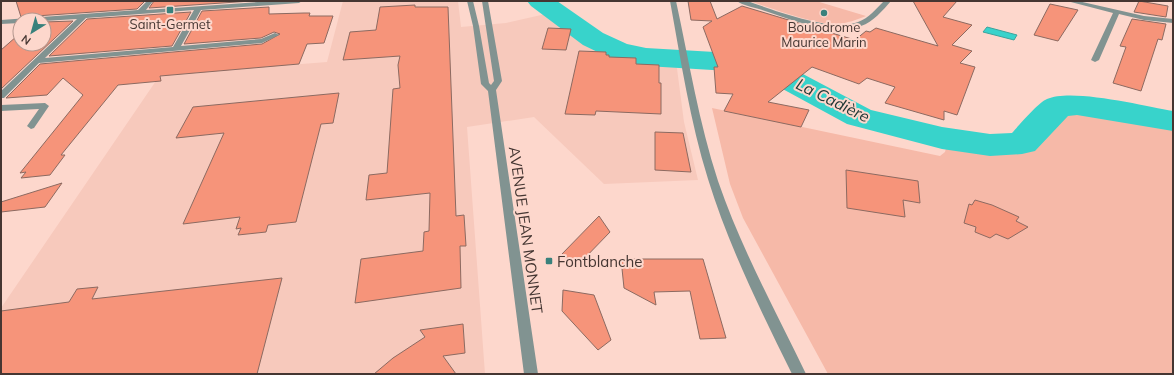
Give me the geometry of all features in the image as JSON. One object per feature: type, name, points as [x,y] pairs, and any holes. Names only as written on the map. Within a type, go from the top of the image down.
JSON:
[{"type":"street","points":[[140,12],[150,1]]},
{"type":"street","points":[[1,22],[299,1]]},
{"type":"street","name":"AVENUE JEAN MONNET","points":[[470,1],[476,26],[485,84],[492,90]]},
{"type":"street","name":"AVENUE JEAN MONNET","points":[[485,1],[494,43],[498,81],[492,90],[531,374]]},
{"type":"street","points":[[673,1],[685,68],[701,137],[722,204],[764,304],[799,374]]},
{"type":"street","points":[[740,1],[825,26],[840,27],[858,25],[872,17],[888,1]]},
{"type":"street","points":[[1070,1],[1144,18],[1173,21]]},
{"type":"street","points":[[175,50],[199,8]]},
{"type":"street","points":[[1094,60],[1117,12]]},
{"type":"street","points":[[1,96],[85,15]]},
{"type":"street","points":[[38,61],[175,50],[195,46],[262,41],[275,35]]},
{"type":"street","points":[[1,108],[45,106],[31,126]]},
{"type":"shaded area","points":[[343,1],[458,1],[461,27],[506,23],[550,13],[614,52],[676,61],[684,122],[698,180],[604,184],[534,117],[467,127],[485,374],[1,374],[1,308],[160,75],[327,62]]},
{"type":"shaded area","name":"Boulodrome Maurice Marin","points":[[749,1],[816,1],[866,16],[845,23],[828,24],[793,16]]},
{"type":"shaded area","points":[[1079,106],[1173,124],[1173,374],[828,374],[743,218],[730,184],[712,108],[940,156],[945,152],[948,140],[992,148],[1025,144],[1060,108]]},
{"type":"water","points":[[987,27],[1017,35],[1014,40],[983,32]]},
{"type":"building","points":[[16,1],[145,1],[137,9],[52,15],[52,12],[19,12]]},
{"type":"building","points":[[154,1],[251,1],[149,8]]},
{"type":"building","points":[[688,1],[710,1],[717,19],[742,6],[855,40],[866,31],[870,32],[876,28],[938,46],[913,1],[957,1],[943,17],[972,25],[952,45],[972,51],[960,63],[975,67],[957,115],[944,111],[944,120],[885,103],[895,87],[867,78],[859,84],[812,67],[768,102],[809,110],[801,127],[724,111],[733,94],[716,93],[714,67],[718,67],[703,27],[712,21],[691,20]]},
{"type":"building","points":[[1139,1],[1168,6],[1166,17],[1134,12]]},
{"type":"building","points":[[1050,4],[1078,10],[1058,41],[1034,35]]},
{"type":"building","points":[[415,5],[415,7],[448,7],[456,216],[464,215],[466,246],[460,246],[461,288],[355,303],[361,259],[423,251],[424,232],[429,231],[430,193],[366,200],[369,175],[387,173],[393,89],[400,88],[398,65],[400,56],[343,60],[350,32],[376,30],[380,7]]},
{"type":"building","points":[[269,7],[269,14],[310,13],[309,16],[333,16],[324,43],[307,44],[299,64],[160,76],[161,81],[118,85],[61,155],[65,155],[50,175],[21,178],[26,172],[20,173],[83,95],[63,78],[47,95],[6,98],[40,64],[262,44],[280,34],[274,32],[261,38],[184,44],[202,11]]},
{"type":"building","points":[[191,12],[172,46],[49,56],[87,19]]},
{"type":"building","points":[[1132,19],[1166,24],[1162,40],[1158,39],[1141,91],[1113,83],[1126,47],[1120,46]]},
{"type":"building","points":[[73,21],[52,41],[52,22]]},
{"type":"building","points":[[548,28],[571,29],[566,50],[542,49]]},
{"type":"building","points":[[12,40],[12,52],[40,52],[1,89],[1,50]]},
{"type":"building","points":[[579,51],[606,52],[606,55],[609,55],[609,57],[636,58],[636,64],[659,65],[659,83],[661,83],[661,114],[596,111],[595,115],[565,114]]},
{"type":"building","points":[[339,93],[333,123],[321,124],[296,222],[268,225],[266,232],[238,235],[241,228],[236,229],[240,217],[183,224],[224,133],[176,138],[193,107]]},
{"type":"building","points":[[655,132],[683,133],[691,172],[655,170]]},
{"type":"building","points":[[846,170],[918,181],[920,203],[903,200],[905,217],[847,208]]},
{"type":"building","points":[[62,183],[45,207],[1,212],[1,202]]},
{"type":"building","points":[[975,200],[992,205],[1019,217],[1016,221],[1028,227],[1008,239],[996,234],[990,238],[975,232],[976,227],[964,223],[969,204],[972,205]]},
{"type":"building","points":[[599,216],[610,232],[579,264],[561,255]]},
{"type":"building","points":[[621,259],[703,259],[726,338],[700,339],[690,291],[654,292],[656,305],[624,288]]},
{"type":"building","points":[[282,278],[257,374],[1,374],[1,311],[69,302],[77,289],[98,287],[92,299]]},
{"type":"building","points":[[563,290],[594,295],[611,340],[598,350],[562,311]]},
{"type":"building","points":[[463,324],[465,353],[443,356],[456,374],[374,374],[393,358],[425,337],[420,330]]},
{"type":"waterway","name":"La Cadière","points":[[540,1],[593,39],[618,51],[646,57],[732,62],[790,80],[859,117],[942,138],[990,145],[1022,143],[1058,106],[1077,105],[1173,121]]},
{"type":"place","name":"Saint-Germet","points":[[170,10]]},
{"type":"place","name":"Boulodrome Maurice Marin","points":[[824,13]]},
{"type":"place","name":"Fontblanche","points":[[549,261]]}]
